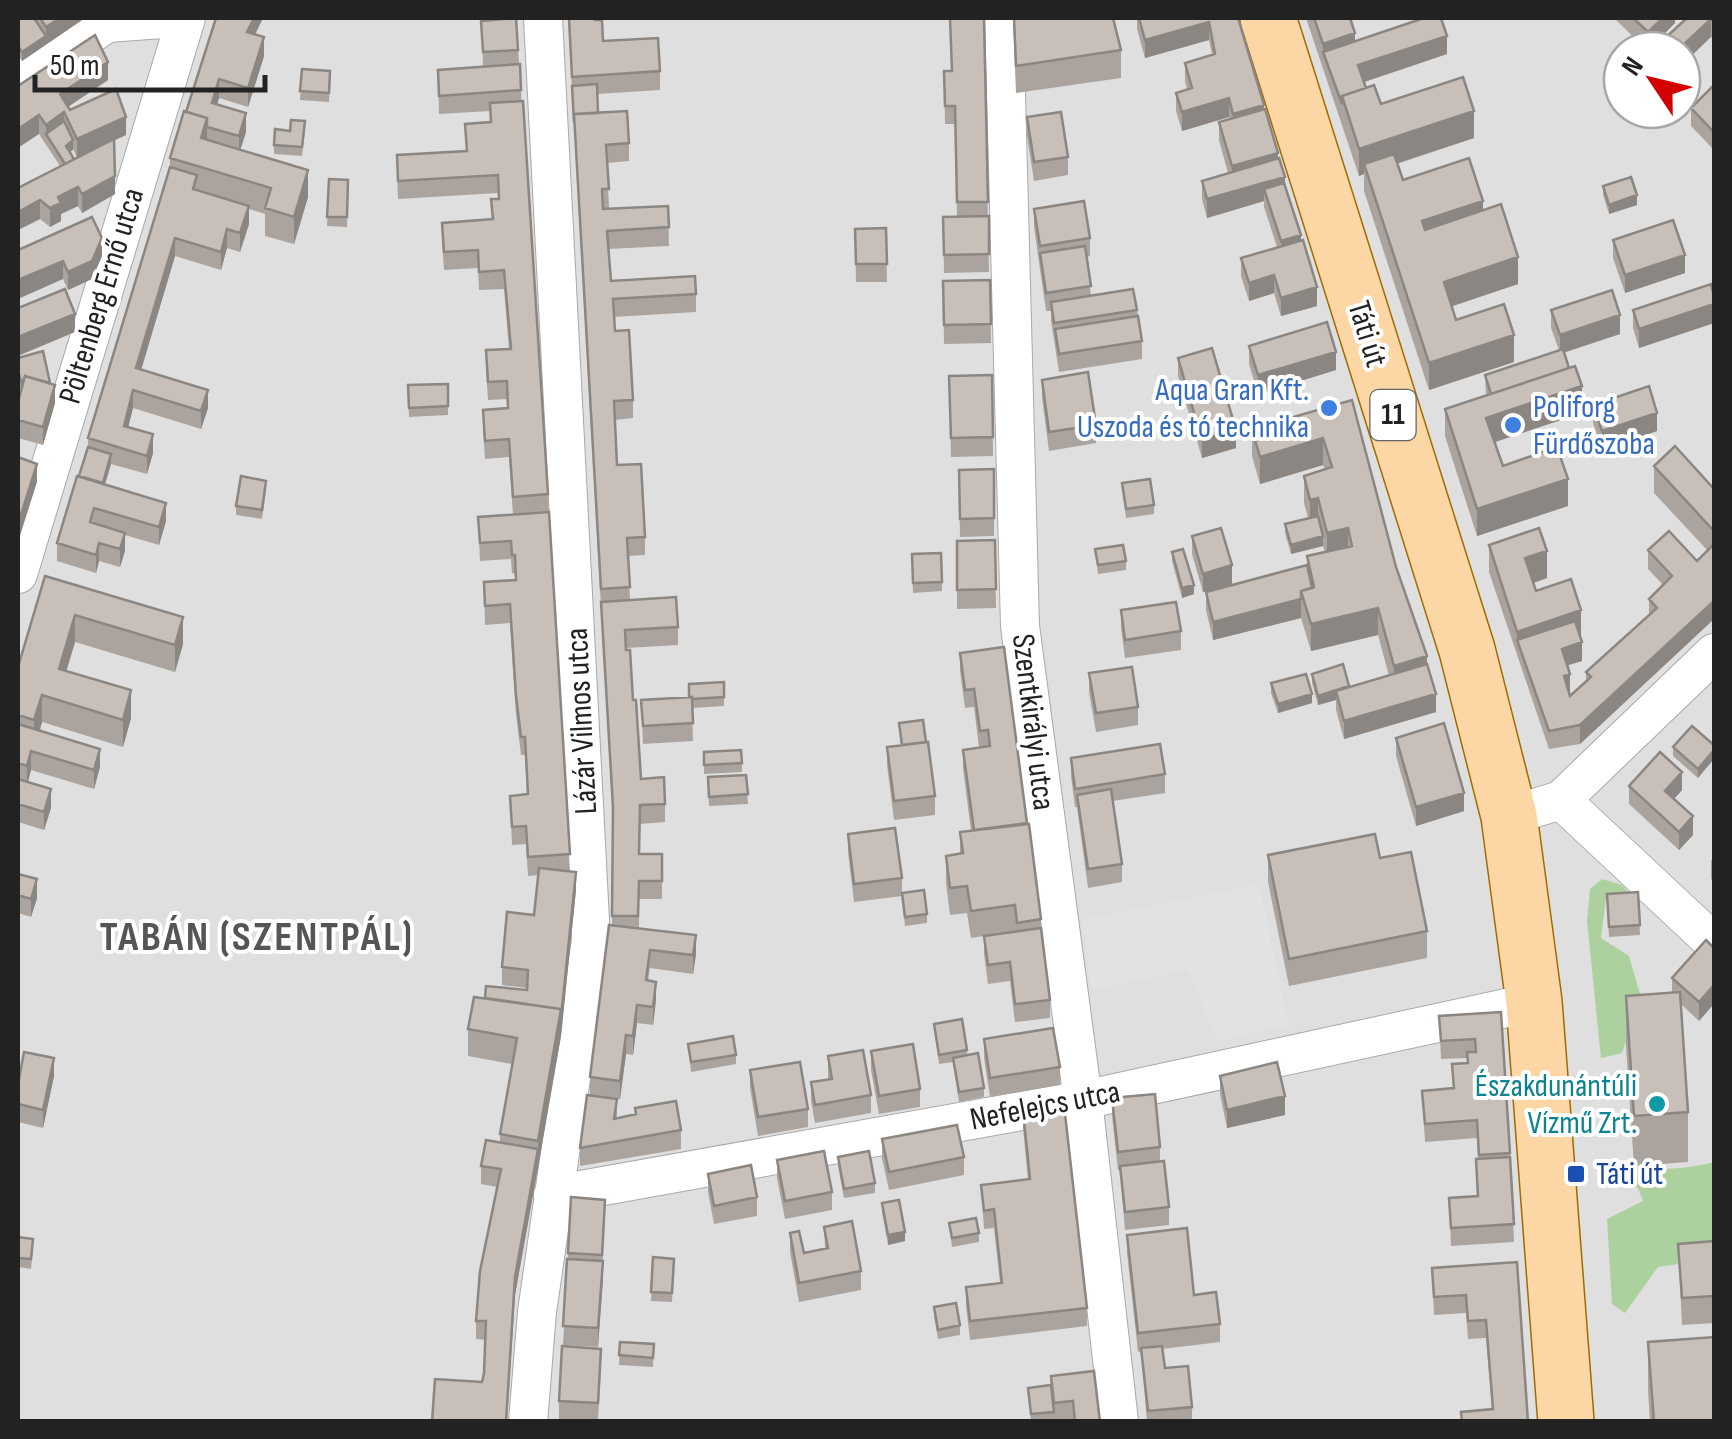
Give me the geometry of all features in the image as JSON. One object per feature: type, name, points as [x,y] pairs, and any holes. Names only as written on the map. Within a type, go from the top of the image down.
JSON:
[{"type":"main road","name":"Táti út","points":[[1268,18],[1467,650],[1509,816],[1534,1002],[1566,1422]]},
{"type":"street","points":[[18,83],[108,23],[176,18]]},
{"type":"street","name":"Pöltenberg Ernő utca","points":[[18,574],[186,18]]},
{"type":"street","name":"Lázár Vilmos utca","points":[[528,1422],[537,1312],[591,940],[543,18]]},
{"type":"street","name":"Szentkirályi utca","points":[[1004,18],[1020,626],[1084,1100],[1119,1422]]},
{"type":"street","points":[[1509,816],[1561,800],[1714,653]]},
{"type":"street","points":[[1561,800],[1714,942]]},
{"type":"street","name":"Nefelejcs utca","points":[[553,1195],[1084,1100],[1534,1002]]},
{"type":"shaded area","points":[[18,18],[1714,18],[1714,1421],[18,1421]]},
{"type":"shaded area","points":[[1259,884],[1288,1025],[1219,1041],[1187,971],[1091,989],[1083,920]]},
{"type":"green space","points":[[1602,879],[1622,885],[1631,895],[1606,898],[1601,938],[1629,956],[1653,1039],[1626,1042],[1622,1053],[1601,1058],[1587,921],[1590,889]]},
{"type":"green space","points":[[1714,1162],[1714,1259],[1658,1267],[1625,1313],[1612,1304],[1607,1219],[1643,1201],[1638,1188],[1615,1183],[1610,1165],[1662,1169]]},
{"type":"building","points":[[18,18],[34,18],[46,36],[22,52],[18,46]]},
{"type":"building","points":[[40,18],[60,18],[46,27]]},
{"type":"building","points":[[216,18],[254,18],[247,32],[264,37],[248,88],[219,79],[212,103],[246,113],[239,136],[207,127],[207,118],[186,112]]},
{"type":"building","points":[[516,18],[518,50],[483,52],[481,21]]},
{"type":"building","points":[[569,18],[602,20],[603,41],[658,38],[660,71],[572,77]]},
{"type":"building","points":[[950,18],[984,18],[988,202],[957,202],[955,106],[945,106],[944,71],[952,71]]},
{"type":"building","points":[[1014,18],[1113,18],[1121,50],[1016,66]]},
{"type":"building","points":[[1139,18],[1238,18],[1264,105],[1233,114],[1229,98],[1182,112],[1176,93],[1192,88],[1185,63],[1215,54],[1209,22],[1145,40]]},
{"type":"building","points":[[1314,18],[1350,18],[1355,33],[1323,44]]},
{"type":"building","points":[[1424,18],[1441,18],[1447,36],[1358,65],[1366,88],[1342,96],[1342,104],[1323,52]]},
{"type":"building","points":[[1633,18],[1663,18],[1650,30]]},
{"type":"building","points":[[1687,18],[1714,18],[1714,22],[1711,19],[1699,30],[1674,30]]},
{"type":"building","points":[[95,35],[108,62],[60,94],[70,110],[116,89],[126,117],[77,139],[64,112],[46,125],[39,115],[18,129],[18,86]]},
{"type":"building","points":[[520,64],[521,90],[439,96],[438,70]]},
{"type":"building","points":[[302,69],[330,71],[329,93],[300,91]]},
{"type":"building","points":[[1463,77],[1474,111],[1359,149],[1342,96],[1374,85],[1381,104]]},
{"type":"building","points":[[597,84],[598,113],[574,114],[574,123],[572,86]]},
{"type":"building","points":[[1714,85],[1712,130],[1702,120],[1702,97]]},
{"type":"building","points":[[523,101],[548,494],[513,497],[509,439],[485,441],[483,410],[508,408],[507,381],[488,382],[486,350],[511,349],[504,270],[479,272],[478,250],[444,252],[442,223],[493,219],[491,199],[499,199],[498,175],[398,181],[397,155],[467,151],[465,124],[491,122],[490,103]]},
{"type":"building","points":[[1265,109],[1278,153],[1232,166],[1219,122]]},
{"type":"building","points":[[184,111],[207,118],[201,138],[308,170],[294,217],[265,208],[271,188],[170,158]]},
{"type":"building","points":[[627,111],[629,143],[606,145],[609,189],[602,189],[603,209],[668,206],[669,227],[607,231],[611,281],[695,276],[696,294],[613,299],[615,331],[629,330],[633,400],[614,401],[617,465],[641,464],[645,537],[627,538],[630,587],[601,589],[574,114]]},
{"type":"building","points":[[1061,112],[1068,157],[1034,162],[1027,117]]},
{"type":"building","points":[[291,120],[305,121],[302,147],[274,145],[275,129],[290,131]]},
{"type":"building","points":[[64,121],[73,140],[66,146],[74,159],[65,164],[46,134]]},
{"type":"building","points":[[114,139],[115,176],[82,194],[78,187],[58,197],[61,203],[50,208],[40,200],[18,212],[18,188]]},
{"type":"building","points":[[1394,154],[1403,180],[1469,158],[1483,201],[1422,221],[1425,230],[1501,204],[1518,257],[1444,282],[1456,320],[1504,304],[1514,335],[1429,363],[1364,164]]},
{"type":"building","points":[[1279,158],[1285,177],[1207,199],[1202,181]]},
{"type":"building","points":[[170,167],[197,175],[193,189],[249,206],[240,233],[227,229],[221,252],[175,238],[136,368],[208,390],[201,411],[133,390],[124,426],[153,434],[147,456],[88,438]]},
{"type":"building","points":[[1631,177],[1637,195],[1609,205],[1603,186]]},
{"type":"building","points":[[329,179],[348,180],[347,217],[327,217]]},
{"type":"building","points":[[1284,183],[1301,235],[1281,241],[1264,189]]},
{"type":"building","points":[[1084,201],[1090,238],[1040,246],[1034,209]]},
{"type":"building","points":[[989,216],[989,254],[944,255],[943,217]]},
{"type":"building","points":[[92,217],[102,238],[92,261],[68,272],[63,261],[18,280],[18,250]]},
{"type":"building","points":[[1673,220],[1685,255],[1625,275],[1613,240]]},
{"type":"building","points":[[886,228],[887,264],[856,264],[855,229]]},
{"type":"building","points":[[1303,240],[1317,287],[1281,298],[1274,275],[1249,283],[1241,258]]},
{"type":"building","points":[[1085,246],[1091,286],[1046,293],[1040,253]]},
{"type":"building","points":[[990,280],[991,324],[944,325],[943,281]]},
{"type":"building","points":[[1711,284],[1714,304],[1639,329],[1633,310]]},
{"type":"building","points":[[65,289],[75,314],[18,337],[18,308]]},
{"type":"building","points":[[1133,289],[1137,310],[1054,323],[1051,302]]},
{"type":"building","points":[[1612,290],[1620,315],[1560,335],[1551,310]]},
{"type":"building","points":[[1138,316],[1142,341],[1059,354],[1055,329]]},
{"type":"building","points":[[1327,322],[1336,352],[1258,375],[1249,346]]},
{"type":"building","points":[[1212,348],[1236,430],[1202,440],[1178,358]]},
{"type":"building","points":[[1563,349],[1569,368],[1491,394],[1485,375]]},
{"type":"building","points":[[43,351],[50,383],[25,376],[22,384],[18,358]]},
{"type":"building","points":[[1575,366],[1582,386],[1486,418],[1503,466],[1557,447],[1568,479],[1477,509],[1445,409]]},
{"type":"building","points":[[1088,372],[1096,425],[1049,432],[1042,380]]},
{"type":"building","points":[[992,375],[993,437],[951,438],[949,376]]},
{"type":"building","points":[[25,376],[55,385],[43,427],[18,420]]},
{"type":"building","points":[[448,384],[448,406],[409,408],[408,385]]},
{"type":"building","points":[[1649,386],[1657,413],[1602,431],[1593,405]]},
{"type":"building","points":[[1352,400],[1396,567],[1427,656],[1394,666],[1378,608],[1311,624],[1301,591],[1314,587],[1307,556],[1352,546],[1348,528],[1327,533],[1318,498],[1310,500],[1304,476],[1332,467],[1323,438],[1260,457],[1252,429]]},
{"type":"building","points":[[1675,446],[1714,489],[1714,531],[1654,466]]},
{"type":"building","points":[[88,447],[111,454],[103,483],[79,476]]},
{"type":"building","points":[[18,457],[37,464],[18,524]]},
{"type":"building","points":[[994,469],[994,518],[960,519],[959,470]]},
{"type":"building","points":[[77,476],[166,503],[159,527],[94,508],[90,522],[125,533],[120,549],[99,543],[96,555],[57,543]]},
{"type":"building","points":[[241,476],[266,481],[262,510],[236,506]]},
{"type":"building","points":[[1150,479],[1154,505],[1126,509],[1122,483]]},
{"type":"building","points":[[549,512],[570,854],[528,857],[526,826],[512,827],[510,796],[528,794],[510,604],[485,606],[484,582],[516,580],[515,555],[511,541],[480,543],[478,517]]},
{"type":"building","points":[[1318,516],[1323,536],[1291,545],[1285,524]]},
{"type":"building","points":[[1221,528],[1232,565],[1203,574],[1192,536]]},
{"type":"building","points":[[1539,528],[1547,551],[1525,558],[1536,591],[1571,579],[1581,610],[1517,632],[1489,545]]},
{"type":"building","points":[[1669,531],[1697,561],[1714,544],[1714,601],[1580,725],[1549,731],[1517,640],[1575,621],[1582,642],[1562,649],[1570,674],[1564,676],[1570,696],[1591,677],[1586,672],[1657,608],[1649,599],[1672,576],[1648,550]]},
{"type":"building","points":[[995,540],[996,589],[957,590],[957,541]]},
{"type":"building","points":[[1123,545],[1126,561],[1098,565],[1095,549]]},
{"type":"building","points":[[1183,549],[1194,585],[1182,588],[1172,552]]},
{"type":"building","points":[[941,553],[942,582],[913,583],[912,554]]},
{"type":"building","points":[[1307,565],[1312,588],[1301,591],[1301,599],[1213,622],[1206,592]]},
{"type":"building","points":[[45,576],[183,617],[175,645],[75,615],[59,669],[131,690],[123,720],[42,695],[34,720],[18,715],[18,667]]},
{"type":"building","points":[[676,597],[678,627],[625,630],[636,700],[641,779],[664,777],[665,804],[640,805],[639,854],[662,854],[662,881],[639,881],[638,916],[612,916],[613,807],[601,602]]},
{"type":"building","points":[[1176,602],[1181,631],[1125,640],[1121,610]]},
{"type":"building","points":[[1004,647],[1027,823],[974,830],[963,750],[990,746],[988,730],[980,731],[974,689],[965,690],[960,653]]},
{"type":"building","points":[[1343,664],[1349,686],[1318,696],[1312,674]]},
{"type":"building","points":[[1427,664],[1436,694],[1344,721],[1336,691]]},
{"type":"building","points":[[1132,667],[1138,707],[1096,713],[1089,673]]},
{"type":"building","points":[[1306,674],[1312,694],[1278,704],[1271,683]]},
{"type":"building","points":[[724,682],[724,697],[689,697],[689,684]]},
{"type":"building","points":[[692,697],[693,723],[643,726],[641,700]]},
{"type":"building","points":[[923,720],[926,742],[902,745],[899,723]]},
{"type":"building","points":[[1444,723],[1464,793],[1416,807],[1396,738]]},
{"type":"building","points":[[18,724],[100,749],[94,770],[31,751],[27,766],[18,763]]},
{"type":"building","points":[[1692,726],[1714,745],[1698,769],[1673,747]]},
{"type":"building","points":[[928,742],[935,796],[894,801],[887,747]]},
{"type":"building","points":[[1160,744],[1165,774],[1075,789],[1071,758]]},
{"type":"building","points":[[741,750],[742,763],[704,765],[704,752]]},
{"type":"building","points":[[1660,752],[1682,772],[1665,791],[1693,816],[1679,832],[1629,786]]},
{"type":"building","points":[[746,775],[748,794],[709,797],[708,777]]},
{"type":"building","points":[[18,779],[51,789],[44,812],[18,804]]},
{"type":"building","points":[[1111,789],[1122,864],[1088,869],[1077,795]]},
{"type":"building","points":[[1029,824],[1041,919],[1017,923],[1015,905],[971,911],[967,886],[950,888],[946,856],[963,853],[960,832]]},
{"type":"building","points":[[895,828],[902,878],[854,884],[848,834]]},
{"type":"building","points":[[1375,834],[1380,858],[1411,852],[1427,931],[1289,959],[1268,855]]},
{"type":"building","points":[[539,868],[576,872],[561,1018],[561,1009],[485,998],[486,986],[527,990],[528,970],[502,967],[507,912],[534,915]]},
{"type":"building","points":[[18,874],[37,879],[31,899],[18,895]]},
{"type":"building","points":[[924,890],[927,914],[905,917],[902,893]]},
{"type":"building","points":[[1638,892],[1640,925],[1609,927],[1607,894]]},
{"type":"building","points":[[609,925],[696,935],[693,955],[650,950],[646,980],[656,982],[653,1007],[637,1005],[633,1036],[626,1035],[620,1081],[590,1077]]},
{"type":"building","points":[[1041,928],[1050,1000],[1015,1004],[1010,962],[988,965],[984,936]]},
{"type":"building","points":[[1706,940],[1714,948],[1714,985],[1699,1002],[1672,978]]},
{"type":"building","points":[[1680,992],[1688,1112],[1634,1116],[1626,996]]},
{"type":"building","points":[[474,997],[561,1009],[538,1141],[500,1134],[517,1038],[468,1029]]},
{"type":"building","points":[[1501,1012],[1510,1153],[1479,1155],[1477,1120],[1425,1124],[1422,1091],[1454,1088],[1452,1064],[1468,1063],[1467,1052],[1476,1052],[1475,1039],[1441,1041],[1439,1016]]},
{"type":"building","points":[[962,1019],[967,1050],[939,1055],[934,1024]]},
{"type":"building","points":[[1053,1028],[1060,1067],[990,1078],[984,1039]]},
{"type":"building","points":[[733,1036],[736,1055],[691,1062],[688,1044]]},
{"type":"building","points":[[913,1044],[920,1089],[879,1096],[871,1051]]},
{"type":"building","points":[[863,1050],[871,1095],[815,1105],[811,1082],[832,1079],[828,1056]]},
{"type":"building","points":[[24,1052],[54,1058],[43,1110],[18,1104]]},
{"type":"building","points":[[978,1053],[984,1088],[959,1092],[953,1058]]},
{"type":"building","points":[[800,1062],[808,1109],[758,1117],[750,1070]]},
{"type":"building","points":[[1277,1062],[1285,1096],[1227,1110],[1220,1076]]},
{"type":"building","points":[[1155,1094],[1160,1147],[1118,1152],[1112,1098]]},
{"type":"building","points":[[587,1095],[617,1099],[614,1119],[636,1114],[635,1108],[676,1101],[681,1130],[580,1148]]},
{"type":"building","points":[[1064,1105],[1087,1308],[970,1321],[966,1287],[1002,1283],[994,1209],[984,1211],[981,1185],[1030,1179],[1023,1110]]},
{"type":"building","points":[[957,1125],[964,1157],[889,1172],[882,1139]]},
{"type":"building","points":[[486,1140],[538,1149],[515,1277],[506,1422],[432,1422],[435,1379],[482,1382],[484,1373],[486,1321],[476,1321],[480,1271],[501,1169],[481,1166]]},
{"type":"building","points":[[824,1151],[832,1192],[785,1201],[777,1160]]},
{"type":"building","points":[[869,1151],[875,1183],[844,1189],[838,1157]]},
{"type":"building","points":[[1510,1157],[1514,1224],[1451,1228],[1449,1198],[1478,1196],[1476,1159]]},
{"type":"building","points":[[1164,1161],[1169,1207],[1125,1212],[1120,1166]]},
{"type":"building","points":[[751,1165],[757,1197],[714,1206],[708,1174]]},
{"type":"building","points":[[571,1197],[605,1200],[602,1255],[568,1253]]},
{"type":"building","points":[[899,1200],[905,1232],[888,1235],[882,1203]]},
{"type":"building","points":[[976,1218],[979,1233],[952,1238],[949,1223]]},
{"type":"building","points":[[852,1221],[861,1271],[799,1283],[790,1233],[799,1231],[804,1253],[828,1248],[824,1227]]},
{"type":"building","points":[[1187,1228],[1194,1295],[1216,1292],[1220,1324],[1138,1333],[1127,1235]]},
{"type":"building","points":[[18,1237],[33,1239],[31,1259],[18,1258]]},
{"type":"building","points":[[1714,1241],[1714,1296],[1682,1298],[1678,1244]]},
{"type":"building","points":[[653,1257],[674,1259],[672,1293],[651,1292]]},
{"type":"building","points":[[567,1259],[603,1261],[598,1328],[563,1326]]},
{"type":"building","points":[[1517,1262],[1528,1422],[1462,1422],[1461,1412],[1493,1409],[1486,1320],[1468,1321],[1466,1295],[1434,1297],[1432,1268]]},
{"type":"building","points":[[956,1303],[960,1325],[938,1330],[934,1307]]},
{"type":"building","points":[[1714,1337],[1714,1422],[1654,1422],[1648,1342]]},
{"type":"building","points":[[620,1342],[654,1344],[653,1358],[619,1355]]},
{"type":"building","points":[[562,1346],[601,1349],[598,1403],[559,1401]]},
{"type":"building","points":[[1162,1346],[1165,1368],[1188,1366],[1192,1407],[1148,1411],[1141,1348]]},
{"type":"building","points":[[1094,1371],[1100,1422],[1075,1422],[1073,1401],[1054,1403],[1051,1376]]},
{"type":"building","points":[[1051,1385],[1054,1412],[1031,1414],[1028,1388]]},
{"type":"place","name":"Aqua Gran Kft. Uszoda és tó technika","points":[[1329,408]]},
{"type":"place","name":"Poliforg Fürdőszoba","points":[[1513,425]]},
{"type":"place","name":"Északdunántúli Vízmű Zrt.","points":[[1657,1104]]},
{"type":"place","name":"Táti út","points":[[1576,1174]]},
{"type":"district","name":"TABÁN (SZENTPÁL)","points":[[257,937]]}]
